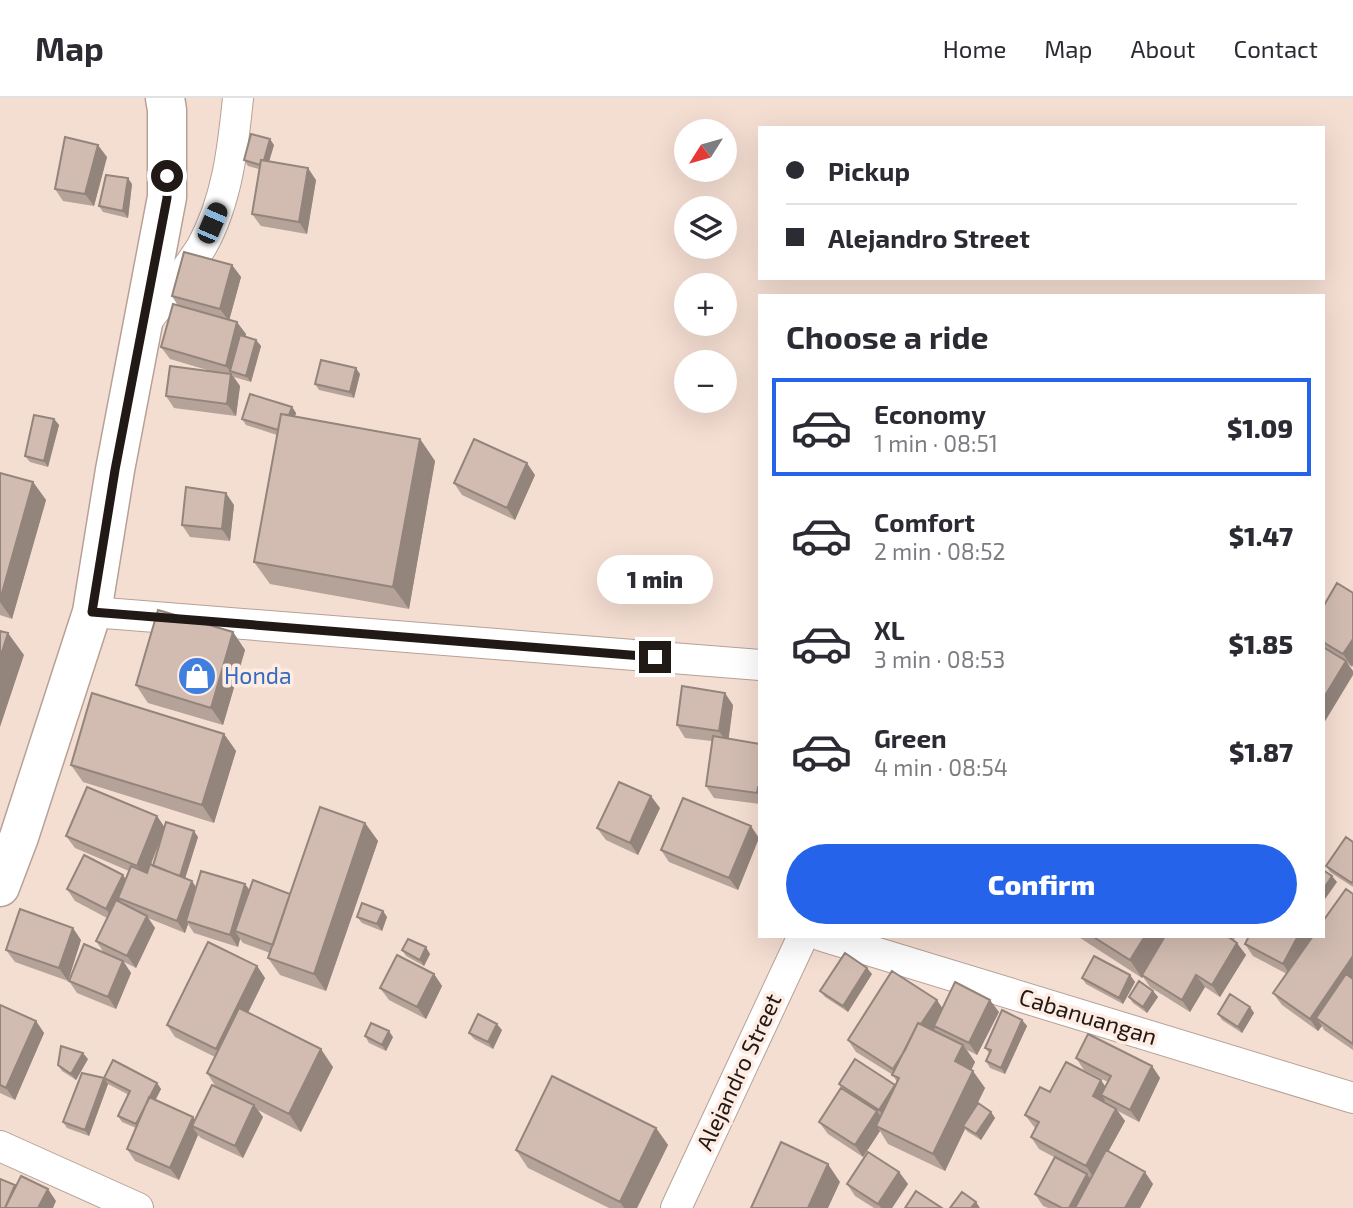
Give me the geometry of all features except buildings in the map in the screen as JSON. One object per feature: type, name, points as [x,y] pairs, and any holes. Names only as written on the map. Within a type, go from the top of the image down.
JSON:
[{"type":"main road","points":[[0,887],[19,837],[92,612],[141,328],[167,198],[165,98]]},
{"type":"street","points":[[141,328],[186,270],[203,244],[212,223],[220,202],[233,147],[237,98]]},
{"type":"street","points":[[92,612],[758,665]]},
{"type":"street","name":"Alejandro Street","points":[[676,1208],[802,938]]},
{"type":"street","name":"Cabanuangan","points":[[829,938],[1353,1098]]},
{"type":"street","points":[[0,1146],[138,1208]]},
{"type":"place","name":"Honda","points":[[197,676]]},
{"type":"route","points":[[167,176],[167,198],[115,470],[92,612],[655,657]]}]
